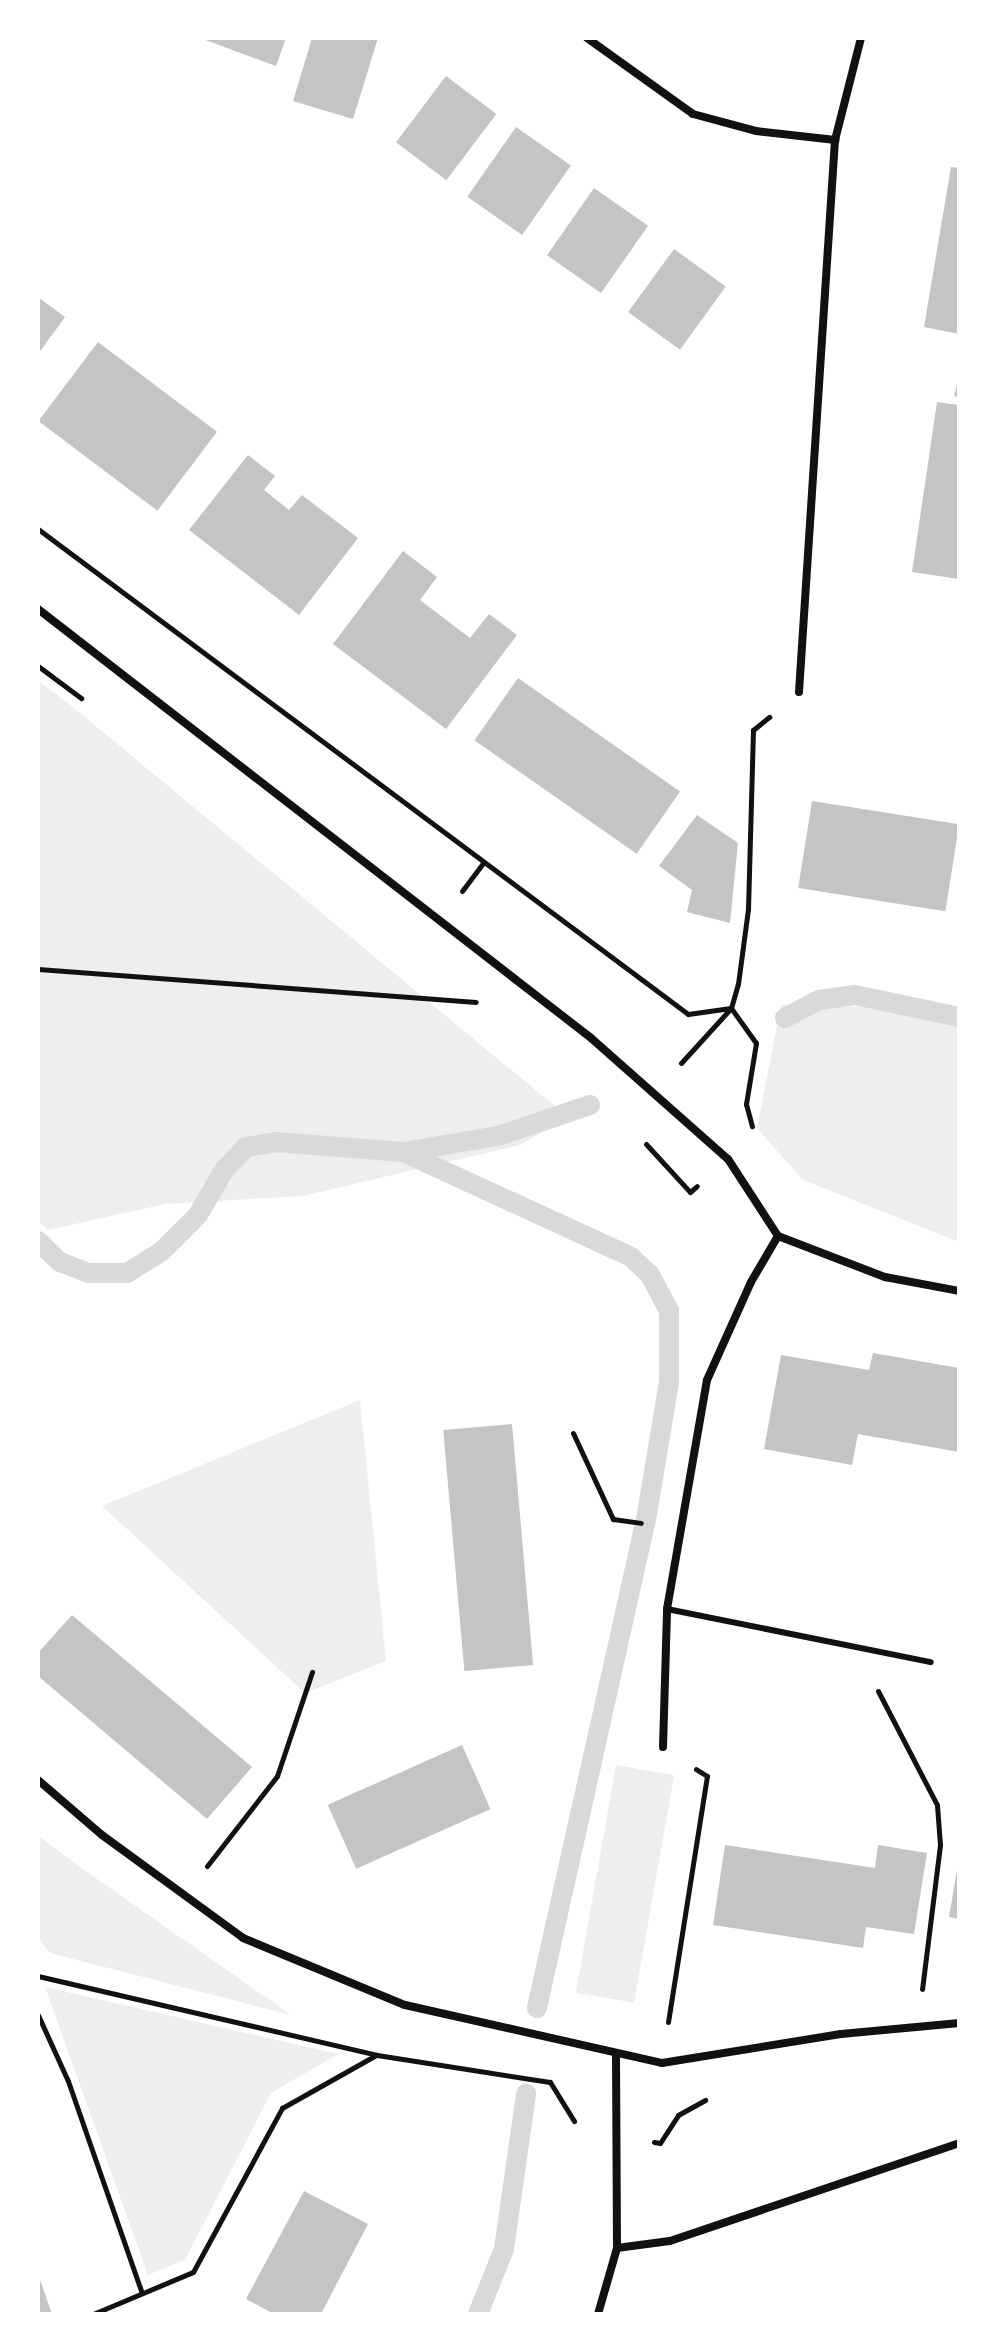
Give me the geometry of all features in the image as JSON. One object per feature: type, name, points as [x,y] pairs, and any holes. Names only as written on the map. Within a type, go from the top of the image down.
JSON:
[{"type":"street","points":[[587,38],[693,114],[756,131],[835,140]]},
{"type":"street","points":[[799,692],[835,140],[861,38]]},
{"type":"street","points":[[38,609],[442,919],[654,1093],[728,1159],[778,1236],[885,1277],[959,1291]]},
{"type":"street","points":[[663,1747],[667,1609],[707,1380],[751,1282],[778,1236]]},
{"type":"street","points":[[38,1780],[243,1938],[405,2005],[616,2056],[662,2063],[959,2023]]},
{"type":"street","points":[[598,2314],[617,2248],[616,2056]]},
{"type":"street","points":[[617,2248],[670,2241],[959,2143]]},
{"type":"lane","points":[[667,1609],[931,1662]]},
{"type":"path","points":[[38,529],[688,1014],[731,1008]]},
{"type":"path","points":[[654,1093],[731,1008],[748,909],[753,730],[799,692]]},
{"type":"path","points":[[38,969],[480,1002]]},
{"type":"path","points":[[731,1008],[756,1043],[746,1104],[752,1130]]},
{"type":"path","points":[[573,1433],[613,1519],[644,1523]]},
{"type":"path","points":[[855,1647],[937,1805],[940,1845],[917,2027]]},
{"type":"path","points":[[185,1895],[277,1776],[312,1672]]},
{"type":"path","points":[[662,2063],[707,1776],[663,1747]]},
{"type":"path","points":[[38,2015],[68,2081],[141,2291]]},
{"type":"path","points":[[93,2314],[141,2291],[193,2272],[282,2108],[377,2055]]},
{"type":"shaded area","points":[[38,681],[568,1117],[520,1145],[303,1196],[165,1204],[48,1230],[38,1221]]},
{"type":"shaded area","points":[[781,1005],[959,1009],[959,1242],[803,1180],[757,1128]]},
{"type":"shaded area","points":[[360,1400],[386,1661],[305,1693],[102,1506]]},
{"type":"shaded area","points":[[616,1765],[674,1775],[634,2003],[576,1992]]},
{"type":"shaded area","points":[[38,1835],[291,2015],[50,1953],[38,1939]]},
{"type":"shaded area","points":[[45,1987],[338,2054],[271,2093],[185,2260],[148,2275]]},
{"type":"building","points":[[200,38],[286,38],[276,66]]},
{"type":"building","points":[[312,38],[378,38],[353,119],[293,101]]},
{"type":"building","points":[[446,76],[496,114],[446,180],[396,142]]},
{"type":"building","points":[[516,127],[571,165],[522,235],[467,197]]},
{"type":"building","points":[[951,167],[959,168],[959,334],[924,327]]},
{"type":"building","points":[[594,188],[648,226],[601,293],[547,255]]},
{"type":"building","points":[[674,249],[726,287],[680,350],[628,312]]},
{"type":"building","points":[[38,297],[65,317],[38,354]]},
{"type":"building","points":[[98,342],[217,432],[157,511],[38,421]]},
{"type":"building","points":[[959,377],[959,397],[954,396]]},
{"type":"building","points":[[937,402],[959,405],[959,579],[912,572]]},
{"type":"building","points":[[248,455],[275,476],[264,490],[289,510],[302,495],[358,538],[299,615],[189,530]]},
{"type":"building","points":[[403,551],[437,577],[420,600],[470,638],[489,614],[517,635],[446,729],[333,644]]},
{"type":"building","points":[[518,678],[680,792],[637,854],[474,740]]},
{"type":"building","points":[[812,801],[959,824],[945,911],[798,888]]},
{"type":"building","points":[[697,815],[738,843],[730,923],[687,912],[692,890],[659,866]]},
{"type":"building","points":[[873,1353],[959,1368],[959,1452],[858,1434],[852,1465],[764,1449],[781,1355],[869,1370]]},
{"type":"building","points":[[512,1424],[533,1665],[464,1671],[443,1430]]},
{"type":"building","points":[[72,1615],[252,1767],[207,1819],[38,1676],[38,1653]]},
{"type":"building","points":[[462,1745],[490,1809],[356,1869],[328,1805]]},
{"type":"building","points":[[725,1845],[875,1868],[878,1845],[927,1853],[914,1934],[866,1927],[863,1948],[713,1925]]},
{"type":"building","points":[[959,1870],[959,1919],[949,1917]]},
{"type":"building","points":[[304,2191],[368,2224],[321,2314],[274,2314],[246,2299]]},
{"type":"building","points":[[38,2274],[52,2314],[38,2314]]},
{"type":"waterway","points":[[785,1018],[819,1000],[855,995],[959,1017]]},
{"type":"waterway","points":[[38,1241],[60,1262],[88,1273],[127,1273],[161,1252],[198,1215],[224,1170],[246,1147],[276,1142],[403,1152],[498,1136],[590,1105]]},
{"type":"waterway","points":[[403,1152],[631,1257],[650,1275],[669,1310],[669,1382],[646,1519],[537,2008]]},
{"type":"waterway","points":[[478,2314],[504,2249],[526,2094]]}]
